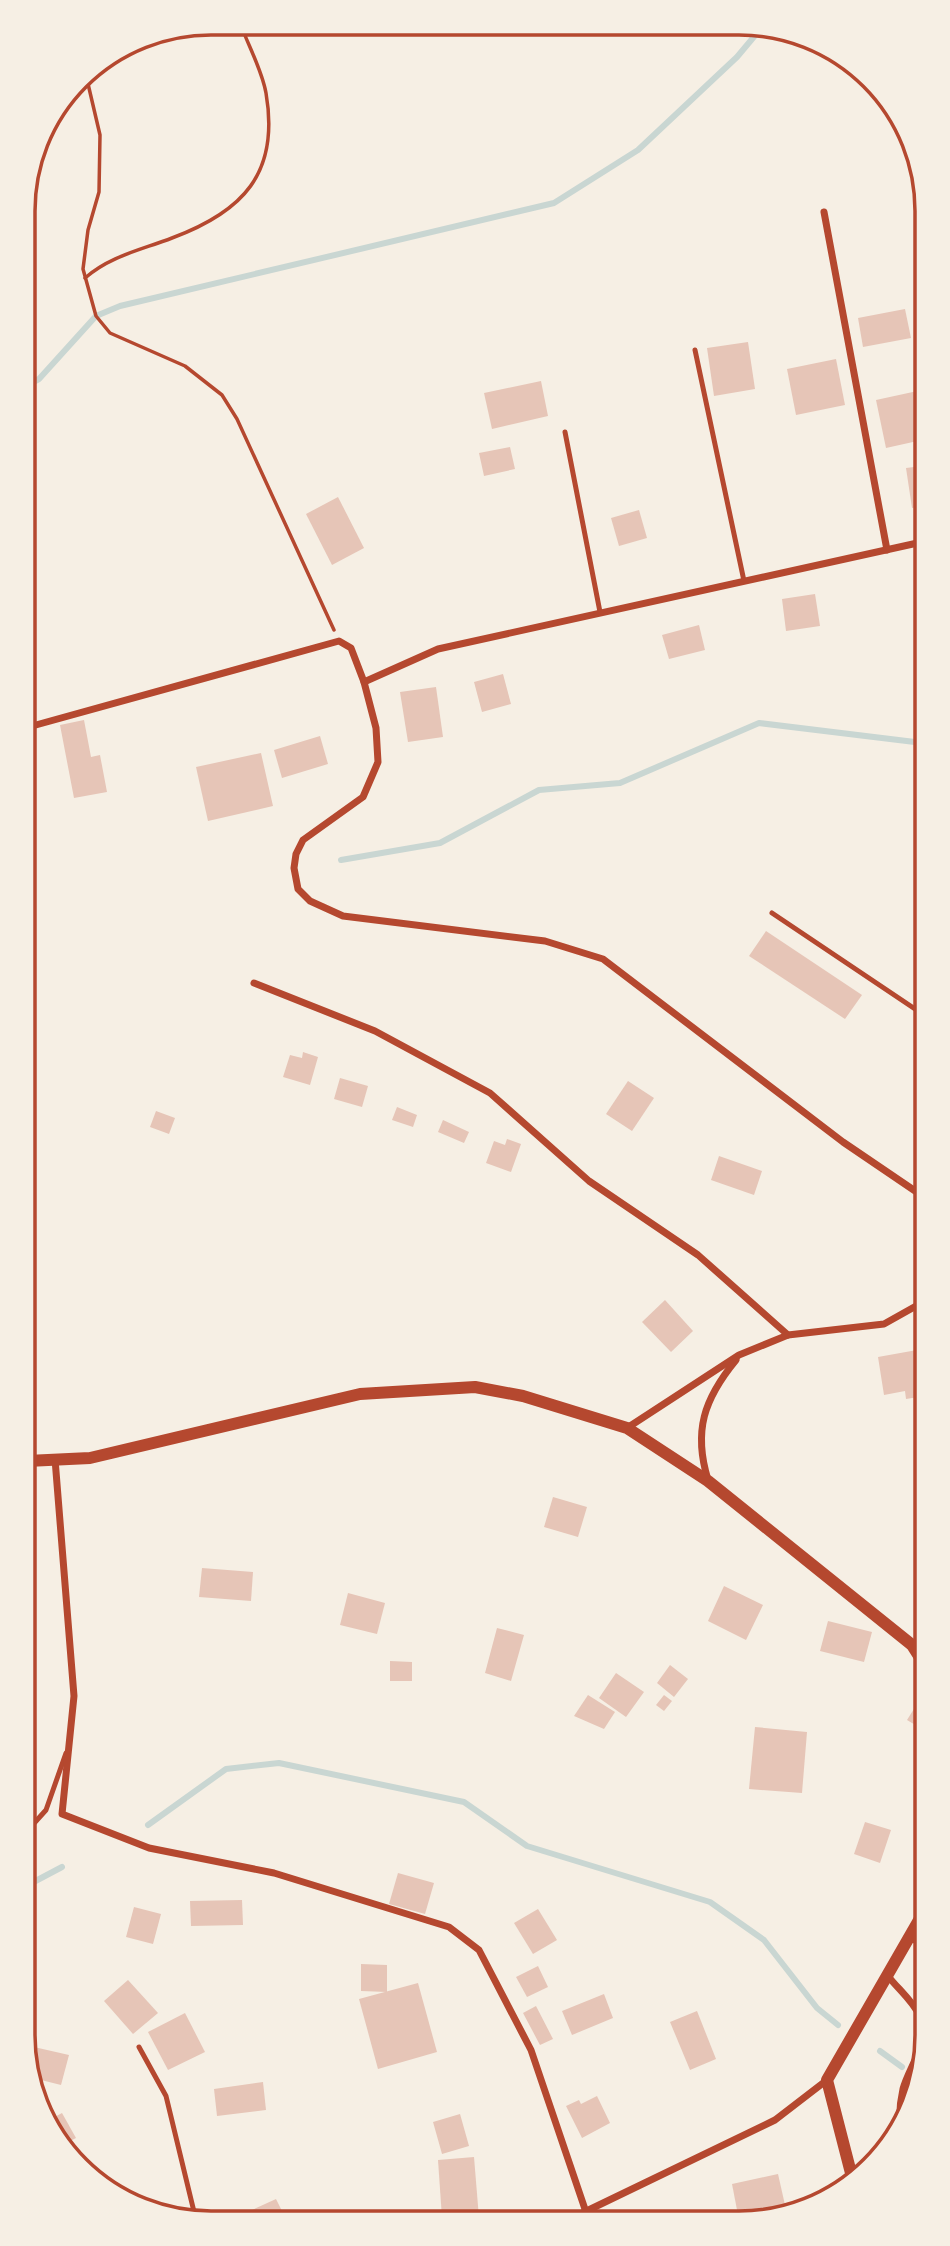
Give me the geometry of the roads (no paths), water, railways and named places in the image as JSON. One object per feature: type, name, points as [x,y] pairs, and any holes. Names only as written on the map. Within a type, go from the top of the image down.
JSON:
[{"type":"street","points":[[824,212],[887,550]]},
{"type":"street","points":[[364,682],[438,649],[915,544]]},
{"type":"street","points":[[35,725],[339,641],[351,648],[364,682],[376,729],[378,762],[363,797],[303,840],[296,854],[294,868],[298,889],[310,901],[343,916],[545,941],[603,959],[844,1142],[915,1191]]},
{"type":"street","points":[[254,983],[375,1031],[490,1093],[589,1181],[698,1255],[788,1335]]},
{"type":"street","points":[[627,1428],[740,1355],[788,1335],[884,1324],[915,1307]]},
{"type":"street","points":[[708,1481],[699,1452],[704,1412],[721,1378],[740,1355]]},
{"type":"street","points":[[35,1460],[90,1458],[360,1394],[475,1387],[523,1396],[627,1428],[708,1481],[915,1650]]},
{"type":"street","points":[[55,1458],[74,1696],[62,1814],[149,1848],[274,1872],[449,1927],[469,1942],[479,1950],[531,2050],[586,2211]]},
{"type":"street","points":[[595,2211],[775,2120],[827,2080],[915,1928]]},
{"type":"street","points":[[888,1976],[915,2010]]},
{"type":"street","points":[[899,2108],[904,2085],[912,2070]]},
{"type":"street","points":[[827,2080],[850,2171]]},
{"type":"lane","points":[[695,349],[744,581]]},
{"type":"lane","points":[[565,432],[600,612]]},
{"type":"lane","points":[[772,913],[915,1009]]},
{"type":"lane","points":[[35,1822],[46,1810],[69,1743]]},
{"type":"lane","points":[[909,1938],[915,1940]]},
{"type":"lane","points":[[139,2047],[166,2096],[194,2210]]},
{"type":"waterway","points":[[35,381],[96,316],[120,306],[554,203],[638,150],[737,57],[755,36]]},
{"type":"waterway","points":[[341,860],[440,843],[539,790],[620,783],[759,723],[915,742]]},
{"type":"waterway","points":[[148,1825],[226,1769],[279,1763],[464,1802],[527,1846],[710,1902],[764,1940],[817,2008],[838,2025]]},
{"type":"waterway","points":[[35,1881],[62,1867]]},
{"type":"waterway","points":[[880,2051],[902,2067]]}]
